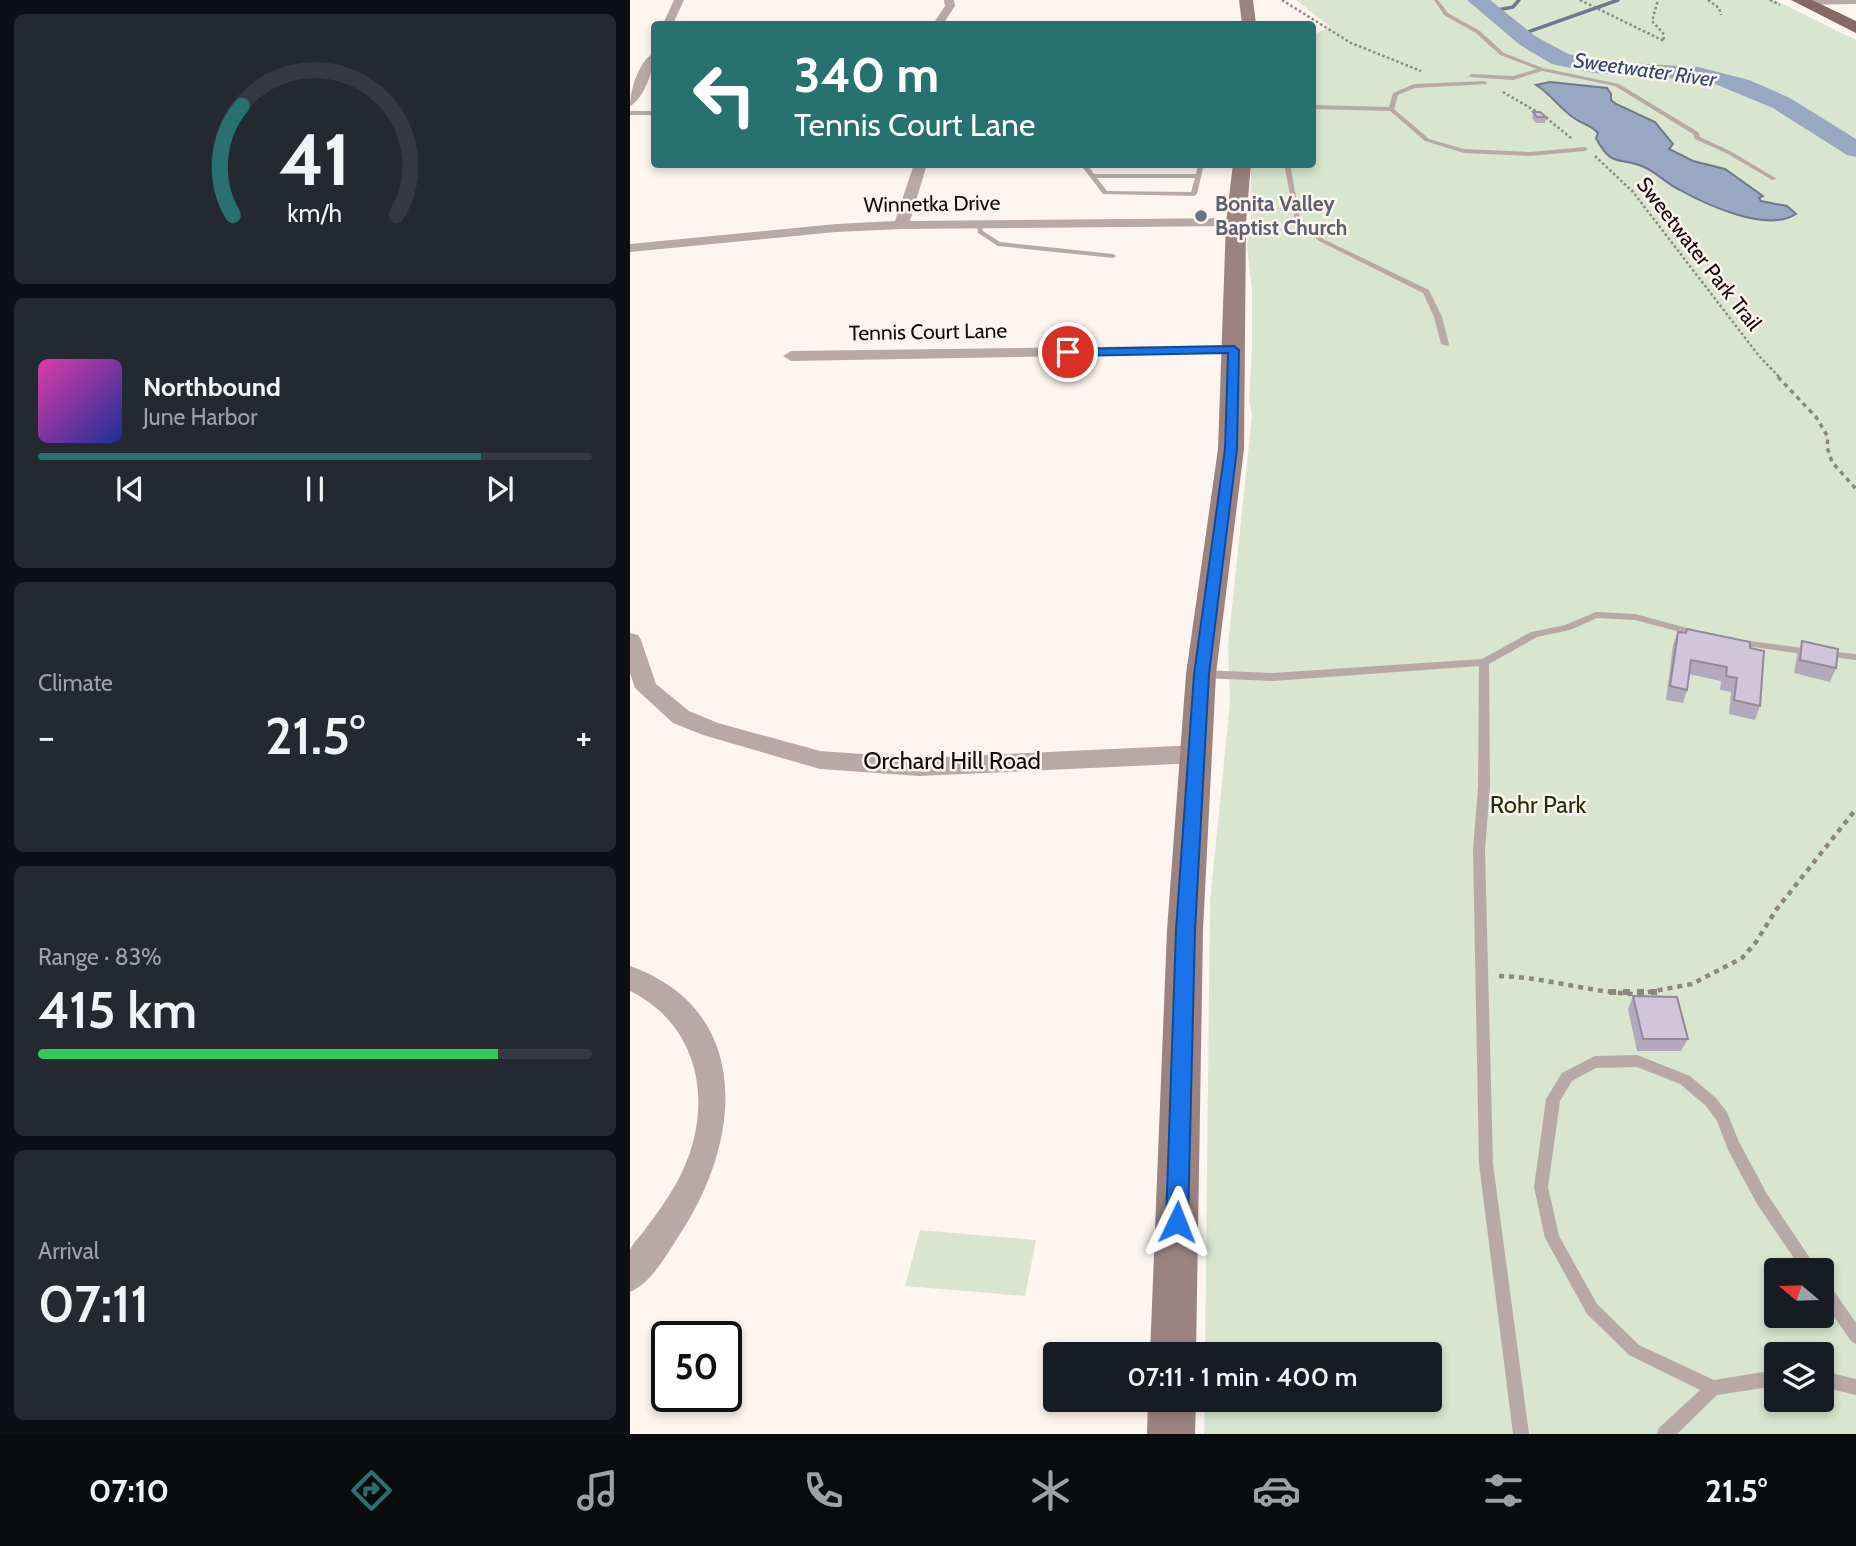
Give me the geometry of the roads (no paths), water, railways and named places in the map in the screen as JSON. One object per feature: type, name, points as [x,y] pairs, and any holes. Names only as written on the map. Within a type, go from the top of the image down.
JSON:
[{"type":"main road","points":[[1246,0],[1249,20]]},
{"type":"main road","points":[[1249,20],[1258,12],[1256,0]]},
{"type":"main road","points":[[1802,1],[1856,27]]},
{"type":"main road","points":[[1173,1342],[1185,930],[1201,674],[1231,449],[1236,222],[1242,168]]},
{"type":"main road","points":[[1171,1434],[1172,1412]]},
{"type":"street","points":[[669,21],[679,0]]},
{"type":"street","points":[[940,21],[950,6],[949,0]]},
{"type":"street","points":[[1802,1],[1856,1]]},
{"type":"street","points":[[630,102],[644,81],[651,64]]},
{"type":"street","points":[[901,225],[920,168]]},
{"type":"street","name":"Winnetka Drive","points":[[630,248],[836,228],[901,225],[1236,222]]},
{"type":"street","name":"Tennis Court Lane","points":[[791,356],[1234,350]]},
{"type":"street","name":"Orchard Hill Road","points":[[630,640],[646,688],[681,717],[710,729],[820,760],[919,766],[1198,754]]},
{"type":"street","points":[[630,978],[659,992],[692,1024],[703,1045],[710,1068],[713,1093],[705,1150],[694,1181],[663,1232],[630,1276]]},
{"type":"lane","points":[[1436,0],[1446,14],[1478,32],[1502,54],[1542,69],[1598,80],[1635,94],[1696,133],[1697,138],[1730,153],[1774,179]]},
{"type":"lane","points":[[1471,76],[1513,78],[1542,69]]},
{"type":"lane","points":[[1391,109],[1395,94],[1414,86],[1485,83]]},
{"type":"lane","points":[[1316,107],[1391,109],[1427,140],[1464,151],[1530,155],[1585,149]]},
{"type":"lane","points":[[630,113],[651,113]]},
{"type":"lane","points":[[1086,168],[1105,193],[1181,194],[1194,194],[1200,168]]},
{"type":"lane","points":[[1288,168],[1297,219],[1321,240],[1426,292],[1438,317],[1445,344]]},
{"type":"lane","points":[[1092,176],[1198,176]]},
{"type":"lane","points":[[979,224],[980,232],[998,244],[1113,256]]},
{"type":"lane","points":[[1201,674],[1273,677],[1484,662],[1535,634],[1567,628],[1596,615],[1635,617],[1714,638]]},
{"type":"lane","points":[[1727,640],[1753,646],[1856,657]]},
{"type":"lane","points":[[1484,662],[1484,787],[1479,850],[1486,1164],[1521,1434]]},
{"type":"lane","points":[[1764,1380],[1713,1388],[1634,1350],[1592,1309],[1552,1238],[1541,1187],[1553,1099],[1567,1077],[1595,1062],[1637,1061],[1685,1080],[1711,1102],[1722,1117],[1733,1145],[1762,1199],[1803,1258]]},
{"type":"lane","points":[[1834,1304],[1856,1336]]},
{"type":"lane","points":[[1834,1382],[1856,1387]]},
{"type":"lane","points":[[1665,1434],[1713,1388]]},
{"type":"water","points":[[1550,82],[1607,88],[1611,100],[1616,104],[1655,122],[1673,144],[1669,149],[1693,161],[1725,169],[1763,196],[1759,198],[1761,201],[1787,206],[1796,214],[1784,219],[1769,220],[1737,215],[1692,196],[1644,167],[1612,158],[1602,148],[1595,130],[1569,114],[1536,85]]},
{"type":"waterway","name":"Sweetwater River","points":[[1477,0],[1527,41],[1560,59],[1594,66],[1681,72],[1720,78],[1781,103],[1856,150]]},
{"type":"waterway","points":[[1492,11],[1513,7],[1519,0]]},
{"type":"waterway","points":[[1522,34],[1618,0]]},
{"type":"place","name":"Bonita Valley Baptist Church","points":[[1201,216]]},
{"type":"park label","name":"Rohr Park","points":[[1538,805]]}]
